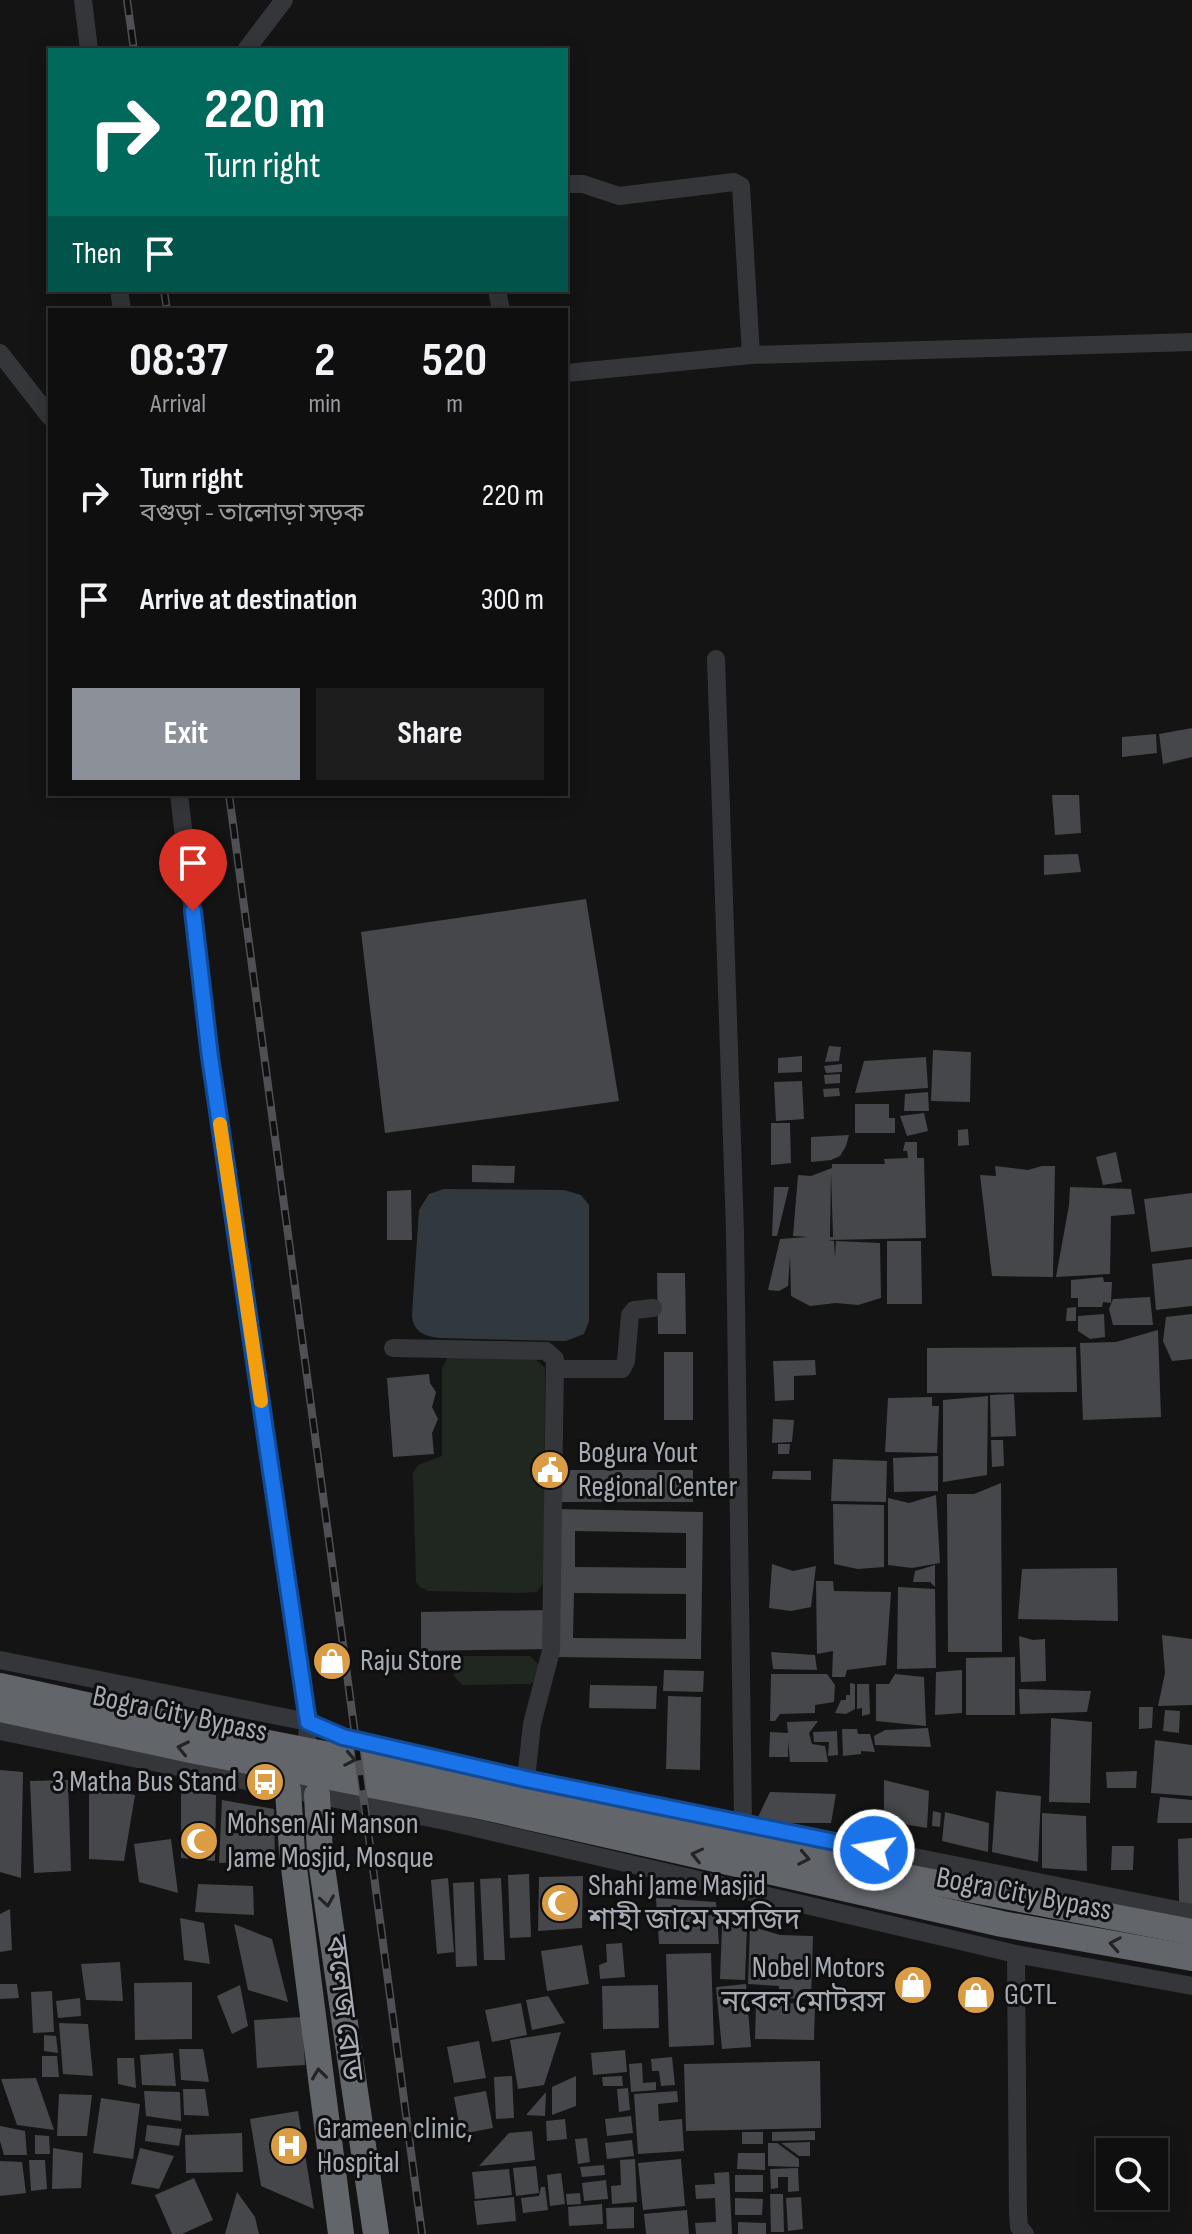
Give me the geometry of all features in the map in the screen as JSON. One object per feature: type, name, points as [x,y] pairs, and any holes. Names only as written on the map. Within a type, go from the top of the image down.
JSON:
[{"type":"highway","name":"Bogra City Bypass","points":[[0,1686],[181,1726],[482,1785],[770,1851],[1192,1932]]},
{"type":"highway","name":"Bogra City Bypass","points":[[0,1709],[480,1806],[1002,1924],[1192,1958]]},
{"type":"highway","name":"কলেজ রোড","points":[[303,1793],[294,1867],[341,2234]]},
{"type":"highway","name":"কলেজ রোড","points":[[303,1793],[320,1854],[376,2234]]},
{"type":"street","points":[[83,0],[89,48]]},
{"type":"street","points":[[248,48],[284,0]]},
{"type":"street","points":[[568,184],[583,184],[619,196],[734,182],[741,186],[751,355]]},
{"type":"street","points":[[568,373],[751,355],[1192,342]]},
{"type":"street","points":[[3,362],[48,415]]},
{"type":"street","points":[[716,659],[735,1231],[743,1824]]},
{"type":"street","points":[[179,796],[210,1057],[308,1722],[303,1793]]},
{"type":"street","points":[[555,1369],[622,1369],[626,1361],[630,1315],[634,1310],[653,1308]]},
{"type":"street","points":[[393,1348],[549,1351],[555,1359],[551,1651],[532,1724],[526,1779]]},
{"type":"street","points":[[0,1660],[308,1722],[343,1737],[526,1779],[1192,1913]]},
{"type":"street","points":[[0,1731],[450,1822],[1016,1954],[1192,1986]]},
{"type":"street","points":[[1016,1954],[1018,2214],[1019,2227],[1025,2234]]},
{"type":"shaded area","points":[[444,1189],[564,1190],[581,1195],[589,1205],[589,1321],[584,1334],[566,1341],[439,1338],[417,1329],[412,1315],[419,1210],[429,1194]]},
{"type":"shaded area","points":[[448,1357],[535,1359],[545,1368],[544,1582],[537,1592],[428,1591],[416,1582],[413,1473],[418,1465],[442,1456],[442,1368]]},
{"type":"shaded area","points":[[462,1656],[530,1656],[539,1665],[536,1681],[530,1684],[462,1685],[454,1676],[455,1660]]},
{"type":"building","points":[[1192,728],[1192,757],[1163,764],[1159,734]]},
{"type":"building","points":[[1156,734],[1157,753],[1122,757],[1122,737]]},
{"type":"building","points":[[1052,795],[1079,795],[1081,833],[1055,835]]},
{"type":"building","points":[[1078,854],[1081,872],[1044,875],[1044,855]]},
{"type":"building","points":[[586,899],[619,1101],[385,1133],[361,932]]},
{"type":"building","points":[[829,1046],[841,1047],[839,1061],[825,1062]]},
{"type":"building","points":[[933,1050],[971,1052],[970,1102],[931,1101]]},
{"type":"building","points":[[802,1056],[802,1072],[778,1073],[778,1058]]},
{"type":"building","points":[[926,1057],[928,1088],[855,1093],[864,1061]]},
{"type":"building","points":[[842,1064],[842,1072],[826,1073],[824,1066]]},
{"type":"building","points":[[840,1074],[840,1083],[825,1084],[824,1075]]},
{"type":"building","points":[[802,1081],[804,1119],[776,1121],[774,1082]]},
{"type":"building","points":[[839,1088],[840,1096],[824,1097],[823,1089]]},
{"type":"building","points":[[928,1092],[929,1111],[904,1111],[905,1094]]},
{"type":"building","points":[[855,1104],[889,1104],[889,1118],[895,1118],[895,1133],[855,1133]]},
{"type":"building","points":[[924,1113],[928,1131],[907,1136],[900,1116]]},
{"type":"building","points":[[771,1123],[790,1123],[791,1163],[771,1165]]},
{"type":"building","points":[[968,1129],[969,1145],[958,1146],[958,1130]]},
{"type":"building","points":[[849,1135],[840,1156],[811,1162],[811,1137]]},
{"type":"building","points":[[905,1142],[917,1142],[917,1158],[924,1158],[926,1238],[828,1240],[834,1241],[835,1257],[836,1241],[880,1243],[881,1298],[858,1305],[836,1303],[810,1306],[791,1296],[790,1256],[788,1286],[779,1291],[768,1290],[780,1239],[808,1237],[793,1236],[798,1175],[811,1176],[832,1168],[832,1164],[885,1164],[884,1159],[908,1158],[907,1151],[903,1151]],"holes":[[[831,1172],[833,1237],[830,1237]]]},
{"type":"building","points":[[1116,1152],[1122,1182],[1103,1185],[1096,1157]]},
{"type":"building","points":[[472,1165],[515,1166],[514,1183],[472,1182]]},
{"type":"building","points":[[995,1166],[1028,1170],[1055,1166],[1053,1277],[992,1276],[980,1175],[996,1176]]},
{"type":"building","points":[[774,1187],[789,1187],[777,1236],[772,1236]]},
{"type":"building","points":[[1070,1187],[1131,1189],[1135,1214],[1111,1216],[1110,1274],[1056,1277]]},
{"type":"building","points":[[411,1190],[412,1240],[387,1240],[387,1191]]},
{"type":"building","points":[[1192,1193],[1192,1247],[1151,1252],[1144,1199]]},
{"type":"building","points":[[887,1241],[921,1241],[922,1304],[887,1304]]},
{"type":"building","points":[[1192,1259],[1192,1306],[1156,1310],[1152,1264]]},
{"type":"building","points":[[657,1273],[685,1273],[686,1334],[658,1334]]},
{"type":"building","points":[[1103,1277],[1104,1282],[1112,1282],[1111,1303],[1103,1302],[1102,1307],[1078,1307],[1078,1298],[1071,1298],[1071,1280]]},
{"type":"building","points":[[1150,1297],[1153,1325],[1113,1325],[1109,1309],[1113,1299]]},
{"type":"building","points":[[1076,1307],[1076,1321],[1066,1321],[1067,1308]]},
{"type":"building","points":[[1104,1314],[1105,1337],[1090,1339],[1078,1331],[1078,1316]]},
{"type":"building","points":[[1192,1314],[1192,1359],[1172,1361],[1163,1341],[1166,1317]]},
{"type":"building","points":[[1158,1330],[1161,1417],[1083,1420],[1080,1343],[1116,1342]]},
{"type":"building","points":[[1076,1347],[1077,1392],[927,1393],[927,1348]]},
{"type":"building","points":[[664,1352],[693,1352],[693,1420],[664,1420]]},
{"type":"building","points":[[815,1360],[816,1375],[794,1376],[794,1400],[775,1401],[773,1361]]},
{"type":"building","points":[[429,1374],[436,1392],[432,1407],[438,1419],[432,1433],[434,1454],[393,1457],[387,1378]]},
{"type":"building","points":[[1014,1394],[1016,1436],[991,1437],[990,1395]]},
{"type":"building","points":[[988,1396],[987,1475],[943,1482],[943,1400]]},
{"type":"building","points":[[932,1397],[932,1406],[939,1406],[937,1453],[885,1452],[888,1398]]},
{"type":"building","points":[[773,1419],[794,1420],[792,1442],[772,1443]]},
{"type":"building","points":[[991,1440],[1003,1440],[1004,1466],[992,1467]]},
{"type":"building","points":[[778,1444],[790,1444],[789,1454],[778,1454]]},
{"type":"building","points":[[938,1456],[938,1491],[894,1492],[893,1458]]},
{"type":"building","points":[[833,1459],[887,1461],[886,1502],[831,1501]]},
{"type":"building","points":[[558,1470],[693,1470],[693,1502],[558,1502]]},
{"type":"building","points":[[773,1471],[811,1471],[811,1480],[772,1479]]},
{"type":"building","points":[[1001,1483],[1002,1652],[948,1652],[947,1494],[974,1494]]},
{"type":"building","points":[[936,1495],[940,1563],[912,1568],[888,1565],[888,1498],[909,1503]]},
{"type":"building","points":[[833,1504],[884,1505],[884,1567],[858,1569],[834,1564]]},
{"type":"building","points":[[558,1509],[703,1512],[701,1659],[556,1657]],"holes":[[[575,1531],[686,1533],[686,1568],[575,1567]],[[574,1593],[686,1594],[686,1639],[573,1638]]]},
{"type":"building","points":[[772,1564],[793,1571],[816,1566],[811,1607],[791,1611],[769,1608]]},
{"type":"building","points":[[935,1565],[935,1587],[930,1582],[913,1582],[915,1571]]},
{"type":"building","points":[[1117,1568],[1118,1621],[1018,1619],[1022,1569]]},
{"type":"building","points":[[816,1581],[833,1581],[834,1591],[891,1592],[886,1665],[847,1670],[845,1677],[832,1677],[833,1651],[817,1654]]},
{"type":"building","points":[[898,1587],[935,1589],[936,1668],[897,1669]]},
{"type":"building","points":[[548,1610],[549,1649],[421,1651],[421,1612]]},
{"type":"building","points":[[1162,1635],[1192,1639],[1192,1705],[1158,1706],[1165,1673]]},
{"type":"building","points":[[1019,1636],[1045,1639],[1046,1681],[1021,1682]]},
{"type":"building","points":[[771,1652],[815,1655],[817,1670],[773,1669]]},
{"type":"building","points":[[1015,1657],[1015,1715],[966,1715],[966,1658]]},
{"type":"building","points":[[664,1670],[704,1671],[703,1692],[663,1691]]},
{"type":"building","points":[[962,1670],[962,1713],[935,1715],[936,1672]]},
{"type":"building","points":[[771,1674],[827,1674],[835,1685],[834,1702],[815,1705],[815,1713],[780,1714],[775,1721],[770,1721]]},
{"type":"building","points":[[895,1674],[924,1677],[926,1726],[876,1721],[876,1684],[889,1684]]},
{"type":"building","points":[[850,1683],[855,1684],[855,1709],[846,1714],[835,1713],[841,1700],[846,1700],[846,1695],[850,1695]]},
{"type":"building","points":[[857,1684],[869,1684],[870,1714],[862,1716],[862,1708],[857,1709]]},
{"type":"building","points":[[590,1685],[657,1686],[656,1709],[589,1708]]},
{"type":"building","points":[[1019,1689],[1091,1691],[1087,1712],[1020,1714]]},
{"type":"building","points":[[668,1696],[701,1697],[700,1770],[666,1769]]},
{"type":"building","points":[[1139,1707],[1153,1707],[1152,1728],[1139,1729]]},
{"type":"building","points":[[1165,1710],[1180,1711],[1179,1733],[1163,1731]]},
{"type":"building","points":[[1051,1718],[1092,1722],[1090,1803],[1049,1802]]},
{"type":"building","points":[[818,1721],[809,1733],[812,1744],[825,1746],[828,1762],[790,1762],[788,1740],[788,1757],[769,1757],[770,1732],[788,1733],[787,1722]]},
{"type":"building","points":[[928,1728],[931,1747],[875,1745],[874,1736],[885,1730]]},
{"type":"building","points":[[842,1729],[857,1729],[858,1734],[870,1734],[875,1752],[861,1751],[861,1754],[843,1756]]},
{"type":"building","points":[[837,1731],[838,1755],[828,1756],[829,1742],[814,1742],[813,1732]]},
{"type":"building","points":[[1155,1740],[1192,1745],[1192,1796],[1151,1793]]},
{"type":"building","points":[[0,1770],[23,1772],[21,1878],[0,1872]]},
{"type":"building","points":[[1137,1771],[1136,1788],[1107,1788],[1106,1772]]},
{"type":"building","points":[[68,1780],[71,1871],[34,1873],[30,1781]]},
{"type":"building","points":[[884,1780],[929,1791],[927,1828],[884,1821]]},
{"type":"building","points":[[89,1787],[135,1795],[124,1861],[89,1859]]},
{"type":"building","points":[[181,1790],[216,1795],[215,1861],[181,1858]]},
{"type":"building","points":[[996,1791],[1041,1796],[1038,1862],[992,1852]]},
{"type":"building","points":[[770,1792],[836,1794],[831,1823],[774,1823],[757,1819]]},
{"type":"building","points":[[1160,1797],[1192,1800],[1192,1823],[1157,1823]]},
{"type":"building","points":[[222,1800],[274,1809],[275,1861],[219,1863]]},
{"type":"building","points":[[933,1811],[941,1813],[940,1827],[932,1826]]},
{"type":"building","points":[[945,1812],[989,1823],[988,1852],[942,1841]]},
{"type":"building","points":[[1042,1813],[1086,1816],[1087,1871],[1042,1868]]},
{"type":"building","points":[[1192,1838],[1192,1904],[1179,1903],[1178,1839]]},
{"type":"building","points":[[171,1839],[178,1893],[139,1882],[134,1844]]},
{"type":"building","points":[[1112,1846],[1134,1846],[1133,1870],[1111,1870]]},
{"type":"building","points":[[529,1874],[531,1937],[510,1938],[508,1875]]},
{"type":"building","name":"Shahi Jame Masjid শাহী জামে মসজিদ","points":[[583,1876],[582,1928],[538,1931],[539,1877]]},
{"type":"building","points":[[448,1878],[454,1952],[437,1954],[431,1880]]},
{"type":"building","points":[[501,1878],[505,1960],[484,1960],[480,1879]]},
{"type":"building","points":[[474,1882],[477,1966],[456,1967],[453,1883]]},
{"type":"building","points":[[198,1884],[253,1886],[254,1915],[195,1912]]},
{"type":"building","points":[[656,1898],[716,1902],[719,1944],[659,1944]]},
{"type":"building","points":[[10,1909],[12,1950],[0,1952],[0,1914]]},
{"type":"building","points":[[180,1918],[204,1923],[210,1964],[184,1960]]},
{"type":"building","points":[[234,1924],[272,1939],[288,2002],[248,1990]]},
{"type":"building","points":[[722,1926],[747,1927],[745,1980],[720,1979]]},
{"type":"building","points":[[750,1926],[780,1935],[813,1936],[811,1999],[778,1998],[779,1986],[748,1984]]},
{"type":"building","points":[[622,1943],[625,1977],[600,1979],[599,1965],[607,1962],[606,1944]]},
{"type":"building","points":[[582,1945],[589,1984],[547,1991],[541,1951]]},
{"type":"building","points":[[711,1953],[714,2045],[669,2047],[666,1954]]},
{"type":"building","points":[[120,1962],[123,2001],[86,2000],[81,1964]]},
{"type":"building","points":[[192,1982],[192,2039],[135,2040],[134,1983]]},
{"type":"building","points":[[0,1984],[17,1984],[19,1998],[0,1999]]},
{"type":"building","points":[[746,1984],[751,2047],[722,2049],[716,1987]]},
{"type":"building","points":[[240,1985],[248,2026],[232,2034],[217,1996]]},
{"type":"building","points":[[658,1985],[659,2028],[603,2029],[602,1986]]},
{"type":"building","points":[[52,1991],[54,2032],[33,2033],[31,1992]]},
{"type":"building","points":[[548,1996],[565,2023],[532,2030],[526,2000]]},
{"type":"building","points":[[80,1998],[81,2016],[58,2018],[56,2001]]},
{"type":"building","points":[[756,2002],[815,2004],[814,2040],[755,2039]]},
{"type":"building","points":[[521,2003],[527,2035],[492,2042],[485,2010]]},
{"type":"building","points":[[302,2017],[305,2065],[257,2068],[254,2020]]},
{"type":"building","points":[[59,2023],[88,2024],[93,2076],[63,2074]]},
{"type":"building","points":[[561,2032],[544,2085],[518,2089],[510,2040]]},
{"type":"building","points":[[44,2035],[56,2036],[58,2053],[44,2051]]},
{"type":"building","points":[[479,2041],[486,2078],[454,2083],[447,2047]]},
{"type":"building","points":[[179,2049],[203,2049],[209,2082],[181,2080]]},
{"type":"building","points":[[625,2050],[627,2072],[593,2075],[591,2053]]},
{"type":"building","points":[[173,2053],[176,2086],[142,2085],[140,2055]]},
{"type":"building","points":[[42,2056],[57,2056],[59,2077],[42,2077]]},
{"type":"building","points":[[672,2057],[675,2085],[661,2086],[659,2071],[652,2071],[651,2059]]},
{"type":"building","points":[[117,2058],[134,2058],[136,2088],[118,2084]]},
{"type":"building","points":[[820,2061],[821,2128],[686,2131],[684,2064]]},
{"type":"building","points":[[642,2063],[643,2083],[656,2082],[656,2090],[631,2092],[629,2064]]},
{"type":"building","points":[[512,2076],[514,2118],[496,2119],[494,2077]]},
{"type":"building","points":[[576,2076],[576,2106],[552,2115],[552,2087]]},
{"type":"building","points":[[622,2076],[623,2086],[603,2086],[602,2077]]},
{"type":"building","points":[[36,2078],[54,2130],[17,2125],[1,2079]]},
{"type":"building","points":[[628,2088],[630,2110],[619,2112],[617,2089]]},
{"type":"building","points":[[183,2089],[205,2089],[209,2116],[184,2115]]},
{"type":"building","points":[[144,2091],[180,2092],[181,2121],[146,2116]]},
{"type":"building","points":[[486,2091],[493,2128],[461,2134],[454,2097]]},
{"type":"building","points":[[677,2091],[678,2102],[658,2104],[659,2121],[682,2119],[684,2151],[638,2154],[634,2094]]},
{"type":"building","points":[[546,2092],[545,2116],[526,2115]]},
{"type":"building","points":[[59,2094],[92,2095],[87,2136],[57,2136]]},
{"type":"building","points":[[101,2098],[140,2104],[133,2159],[93,2153]]},
{"type":"building","points":[[298,2111],[314,2209],[261,2186],[250,2119]]},
{"type":"building","points":[[631,2116],[633,2133],[607,2136],[605,2119]]},
{"type":"building","points":[[565,2119],[567,2139],[547,2141],[546,2121]]},
{"type":"building","points":[[147,2125],[182,2129],[179,2146],[145,2141]]},
{"type":"building","points":[[0,2126],[25,2131],[27,2155],[4,2155]]},
{"type":"building","points":[[532,2131],[535,2160],[479,2166],[509,2133]]},
{"type":"building","points":[[815,2131],[815,2140],[772,2141],[772,2132]]},
{"type":"building","points":[[742,2132],[763,2132],[763,2144],[742,2144]]},
{"type":"building","points":[[242,2133],[243,2172],[186,2173],[185,2135]]},
{"type":"building","points":[[35,2135],[49,2136],[50,2154],[35,2154]]},
{"type":"building","points":[[587,2138],[590,2162],[578,2164],[575,2139]]},
{"type":"building","points":[[632,2140],[634,2156],[607,2159],[605,2143]]},
{"type":"building","points":[[810,2142],[810,2156],[799,2156],[781,2143]]},
{"type":"building","points":[[768,2143],[777,2143],[799,2159],[799,2167],[768,2166]]},
{"type":"building","points":[[53,2148],[83,2153],[81,2188],[52,2189]]},
{"type":"building","points":[[140,2148],[174,2156],[159,2189],[131,2184]]},
{"type":"building","points":[[738,2153],[765,2153],[765,2170],[737,2169]]},
{"type":"building","points":[[635,2159],[637,2202],[612,2204],[611,2186],[621,2185],[620,2160]]},
{"type":"building","points":[[681,2159],[685,2206],[643,2210],[638,2163]]},
{"type":"building","points":[[29,2160],[45,2160],[47,2189],[31,2191]]},
{"type":"building","points":[[0,2161],[22,2162],[26,2193],[0,2196]]},
{"type":"building","points":[[604,2165],[605,2175],[582,2177],[580,2167]]},
{"type":"building","points":[[536,2166],[539,2193],[516,2196],[513,2168]]},
{"type":"building","points":[[798,2168],[799,2191],[788,2192],[788,2177],[778,2177],[778,2188],[771,2189],[770,2169]]},
{"type":"building","points":[[509,2169],[512,2195],[475,2199],[472,2172]]},
{"type":"building","points":[[729,2172],[732,2234],[696,2234],[695,2223],[716,2222],[715,2198],[696,2199],[695,2185],[715,2184],[714,2173]]},
{"type":"building","points":[[561,2173],[565,2204],[550,2206],[547,2175]]},
{"type":"building","points":[[735,2175],[763,2175],[763,2192],[735,2192]]},
{"type":"building","points":[[194,2178],[213,2220],[182,2234],[172,2234],[155,2195]]},
{"type":"building","points":[[606,2180],[608,2199],[584,2201],[582,2183]]},
{"type":"building","points":[[541,2187],[545,2187],[548,2210],[523,2213],[521,2198],[539,2196]]},
{"type":"building","points":[[237,2192],[255,2217],[259,2234],[225,2234]]},
{"type":"building","points":[[580,2193],[581,2204],[567,2205],[566,2194]]},
{"type":"building","points":[[770,2194],[783,2194],[784,2232],[771,2232]]},
{"type":"building","points":[[514,2197],[516,2221],[477,2225],[474,2201]]},
{"type":"building","points":[[801,2197],[803,2229],[788,2231],[786,2198]]},
{"type":"building","points":[[735,2198],[763,2199],[762,2215],[735,2215]]},
{"type":"building","points":[[602,2204],[603,2224],[569,2226],[568,2207]]},
{"type":"building","points":[[634,2207],[634,2228],[607,2229],[606,2208]]},
{"type":"building","points":[[687,2210],[689,2234],[646,2234],[644,2214]]},
{"type":"building","points":[[738,2222],[766,2223],[766,2234],[738,2234]]},
{"type":"railway","points":[[127,0],[134,48]]},
{"type":"railway","points":[[164,292],[167,308]]},
{"type":"railway","points":[[229,796],[422,2234]]},
{"type":"slow traffic","points":[[220,1124],[261,1401]]},
{"type":"place","name":"Bogura Yout Regional Center","points":[[550,1470]]},
{"type":"place","name":"Raju Store","points":[[332,1661]]},
{"type":"place","name":"3 Matha Bus Stand","points":[[265,1782]]},
{"type":"place","name":"Mohsen Ali Manson Jame Mosjid, Mosque","points":[[199,1841]]},
{"type":"place","name":"Shahi Jame Masjid শাহী জামে মসজিদ","points":[[560,1903]]},
{"type":"place","name":"Nobel Motors নবেল মোটরস","points":[[913,1985]]},
{"type":"place","name":"GCTL","points":[[976,1995]]},
{"type":"place","name":"Grameen clinic, Hospital","points":[[289,2146]]},
{"type":"route","points":[[193,911],[210,1057],[308,1722],[343,1737],[526,1779],[874,1850]]}]
